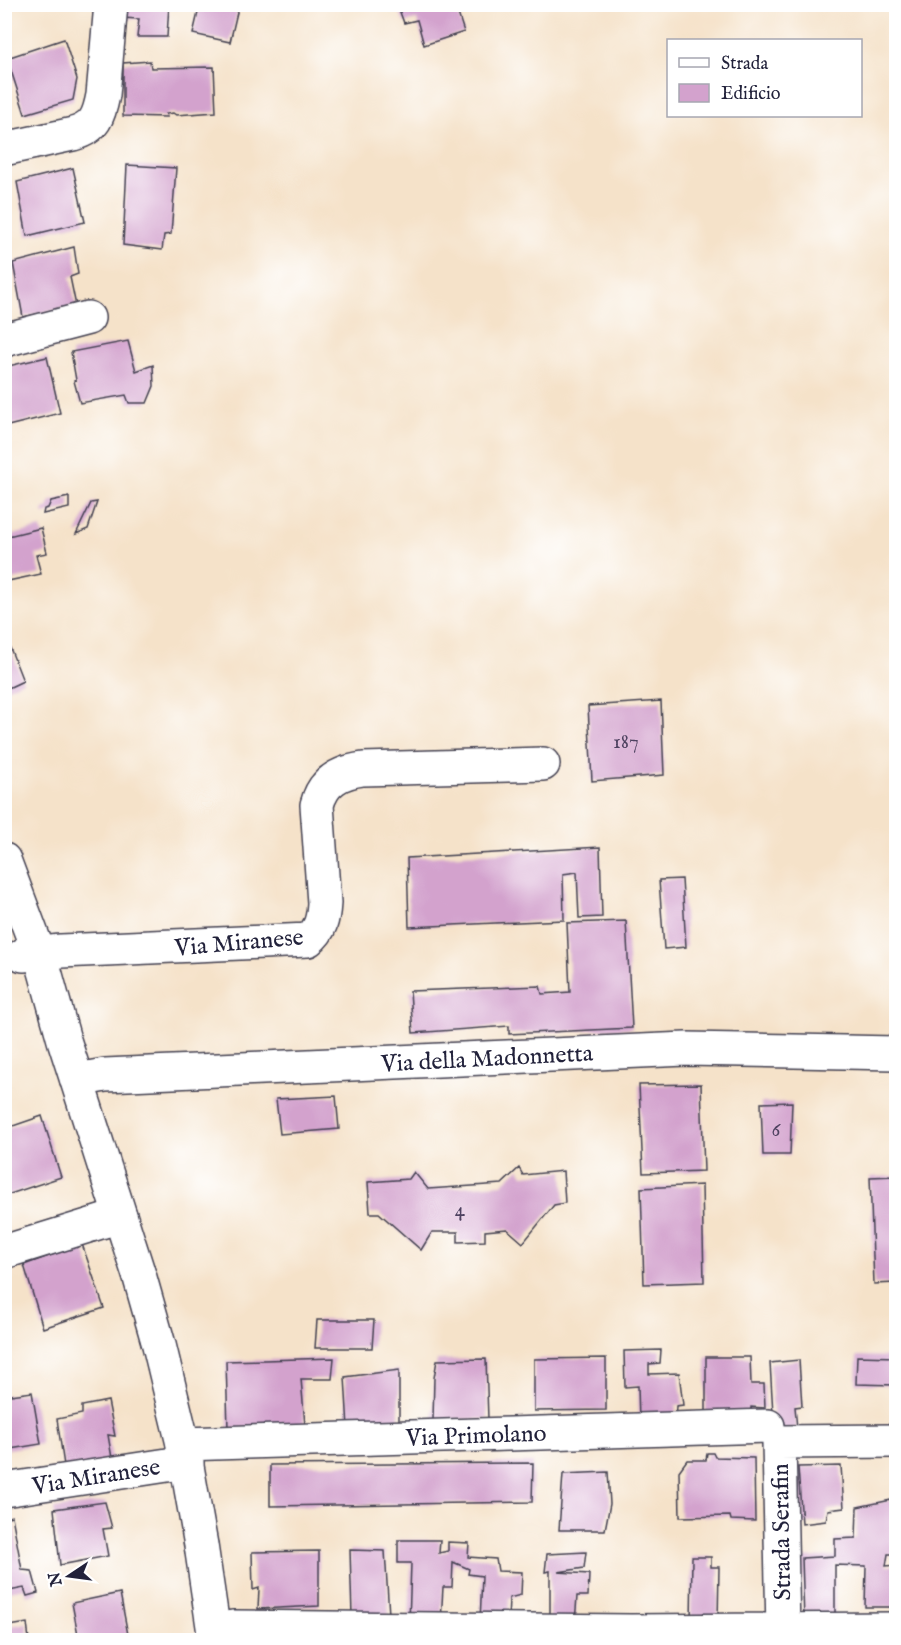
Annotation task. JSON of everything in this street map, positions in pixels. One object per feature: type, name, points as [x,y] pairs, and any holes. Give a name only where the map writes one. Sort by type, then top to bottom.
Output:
[{"type":"street","points":[[4,149],[84,131],[92,124],[101,107],[103,95],[111,4]]},
{"type":"street","points":[[4,340],[88,318]]},
{"type":"street","name":"Via Miranese","points":[[31,954],[308,940],[320,927],[323,917],[324,903],[316,805],[319,795],[331,780],[338,775],[363,769],[543,764]]},
{"type":"street","name":"Via Miranese","points":[[4,860],[31,954],[64,1040],[149,1307],[185,1453],[214,1635]]},
{"type":"street","name":"Via Miranese","points":[[4,903],[31,954]]},
{"type":"street","name":"Via della Madonnetta","points":[[77,1080],[105,1075],[686,1049],[897,1053]]},
{"type":"street","points":[[4,1252],[120,1216]]},
{"type":"street","name":"Via Primolano","points":[[185,1453],[768,1426]]},
{"type":"street","name":"Strada Serafin","points":[[783,1631],[779,1442],[897,1441]]},
{"type":"street","name":"Via Miranese","points":[[4,1490],[185,1453]]},
{"type":"street","name":"Strada Serafin","points":[[214,1635],[233,1627],[631,1631],[897,1629]]},
{"type":"building","points":[[122,4],[169,4],[167,37],[137,37],[139,19],[122,18]]},
{"type":"building","points":[[200,4],[239,4],[230,42],[193,34]]},
{"type":"building","points":[[397,4],[455,4],[464,32],[424,45],[417,20],[404,23]]},
{"type":"building","points":[[64,39],[77,79],[73,100],[25,114],[7,58]]},
{"type":"building","points":[[150,61],[151,68],[214,67],[216,112],[176,115],[173,113],[166,114],[167,117],[123,116],[123,63]]},
{"type":"building","points":[[127,165],[176,168],[171,234],[164,235],[162,250],[123,245]]},
{"type":"building","points":[[73,168],[85,222],[27,236],[17,182]]},
{"type":"building","points":[[74,247],[78,274],[70,277],[76,306],[23,317],[13,263]]},
{"type":"building","points":[[128,341],[136,371],[153,365],[154,386],[147,403],[129,403],[126,395],[80,403],[74,381],[76,380],[71,352]]},
{"type":"building","points":[[47,357],[60,413],[4,427],[4,367]]},
{"type":"building","points":[[69,497],[69,508],[43,514],[51,501]]},
{"type":"building","points":[[97,502],[88,529],[76,534],[91,503]]},
{"type":"building","points":[[41,528],[47,553],[36,555],[41,574],[8,581],[4,568],[4,537]]},
{"type":"building","points":[[4,635],[23,681],[4,690]]},
{"type":"building","points":[[661,701],[664,775],[592,781],[588,706]]},
{"type":"building","points":[[600,847],[602,917],[579,918],[577,872],[563,874],[564,920],[409,927],[407,858]]},
{"type":"building","points":[[682,879],[686,947],[664,949],[659,880]]},
{"type":"building","points":[[626,921],[632,1028],[509,1034],[509,1026],[413,1033],[410,991],[540,986],[542,994],[570,992],[567,923]]},
{"type":"building","points":[[701,1084],[704,1171],[643,1173],[639,1085]]},
{"type":"building","points":[[336,1096],[339,1129],[280,1134],[276,1099]]},
{"type":"building","points":[[792,1102],[790,1155],[763,1155],[761,1103]]},
{"type":"building","points":[[42,1116],[61,1177],[4,1196],[4,1129]]},
{"type":"building","points":[[519,1168],[523,1175],[563,1171],[565,1203],[554,1205],[523,1243],[507,1229],[485,1231],[485,1241],[458,1242],[458,1232],[432,1232],[421,1250],[379,1213],[370,1213],[368,1182],[409,1179],[414,1172],[428,1189],[502,1184]]},
{"type":"building","points":[[896,1176],[896,1283],[874,1284],[870,1177]]},
{"type":"building","points":[[702,1185],[704,1282],[644,1284],[641,1188]]},
{"type":"building","points":[[82,1244],[104,1308],[43,1328],[24,1265]]},
{"type":"building","points":[[317,1320],[374,1320],[372,1348],[315,1348]]},
{"type":"building","points":[[661,1350],[660,1363],[649,1364],[649,1374],[679,1373],[683,1405],[676,1406],[675,1421],[639,1421],[638,1386],[625,1387],[624,1351]]},
{"type":"building","points":[[857,1356],[896,1357],[896,1385],[856,1384]]},
{"type":"building","points":[[706,1357],[750,1357],[751,1384],[764,1384],[765,1408],[751,1407],[751,1417],[706,1417]]},
{"type":"building","points":[[334,1358],[332,1379],[301,1379],[305,1425],[228,1429],[226,1361]]},
{"type":"building","points":[[606,1358],[606,1410],[534,1411],[534,1359]]},
{"type":"building","points":[[486,1359],[488,1419],[433,1420],[437,1360]]},
{"type":"building","points":[[799,1360],[802,1406],[795,1407],[797,1428],[774,1430],[770,1363]]},
{"type":"building","points":[[399,1370],[399,1423],[348,1428],[345,1377]]},
{"type":"building","points":[[32,1392],[41,1444],[4,1450],[4,1396]]},
{"type":"building","points":[[108,1401],[115,1436],[108,1435],[113,1464],[65,1472],[57,1419],[82,1414],[82,1406]]},
{"type":"building","points":[[707,1453],[713,1453],[715,1457],[754,1458],[755,1521],[731,1520],[730,1516],[680,1517],[679,1471],[687,1460],[706,1460]]},
{"type":"building","points":[[533,1463],[532,1502],[270,1506],[270,1465]]},
{"type":"building","points":[[841,1466],[844,1508],[828,1510],[826,1521],[802,1524],[798,1467]]},
{"type":"building","points":[[608,1472],[610,1504],[605,1530],[559,1530],[563,1474]]},
{"type":"building","points":[[896,1499],[895,1554],[888,1554],[886,1566],[896,1565],[896,1607],[865,1607],[866,1566],[835,1565],[835,1621],[804,1620],[802,1558],[835,1556],[835,1539],[856,1538],[857,1507]]},
{"type":"building","points":[[105,1502],[112,1528],[103,1529],[108,1556],[60,1565],[54,1509]]},
{"type":"building","points":[[12,1516],[22,1570],[32,1571],[38,1593],[27,1596],[24,1588],[4,1592],[4,1518]]},
{"type":"building","points":[[398,1540],[440,1540],[439,1553],[448,1551],[448,1542],[469,1543],[468,1557],[496,1559],[498,1571],[522,1572],[521,1595],[509,1598],[508,1623],[480,1622],[482,1576],[468,1574],[469,1569],[453,1562],[452,1587],[443,1587],[441,1622],[409,1623],[411,1563],[398,1563]]},
{"type":"building","points":[[350,1550],[385,1551],[389,1615],[352,1616]]},
{"type":"building","points":[[319,1551],[319,1606],[258,1609],[259,1588],[253,1590],[252,1552]]},
{"type":"building","points":[[586,1552],[584,1568],[558,1572],[589,1574],[588,1596],[577,1596],[575,1623],[550,1624],[550,1571],[545,1572],[547,1554]]},
{"type":"building","points":[[692,1557],[711,1557],[711,1567],[719,1567],[718,1623],[691,1623]]},
{"type":"building","points":[[120,1593],[129,1640],[79,1640],[72,1603]]},
{"type":"building","points":[[27,1623],[29,1640],[4,1640],[4,1627]]}]
